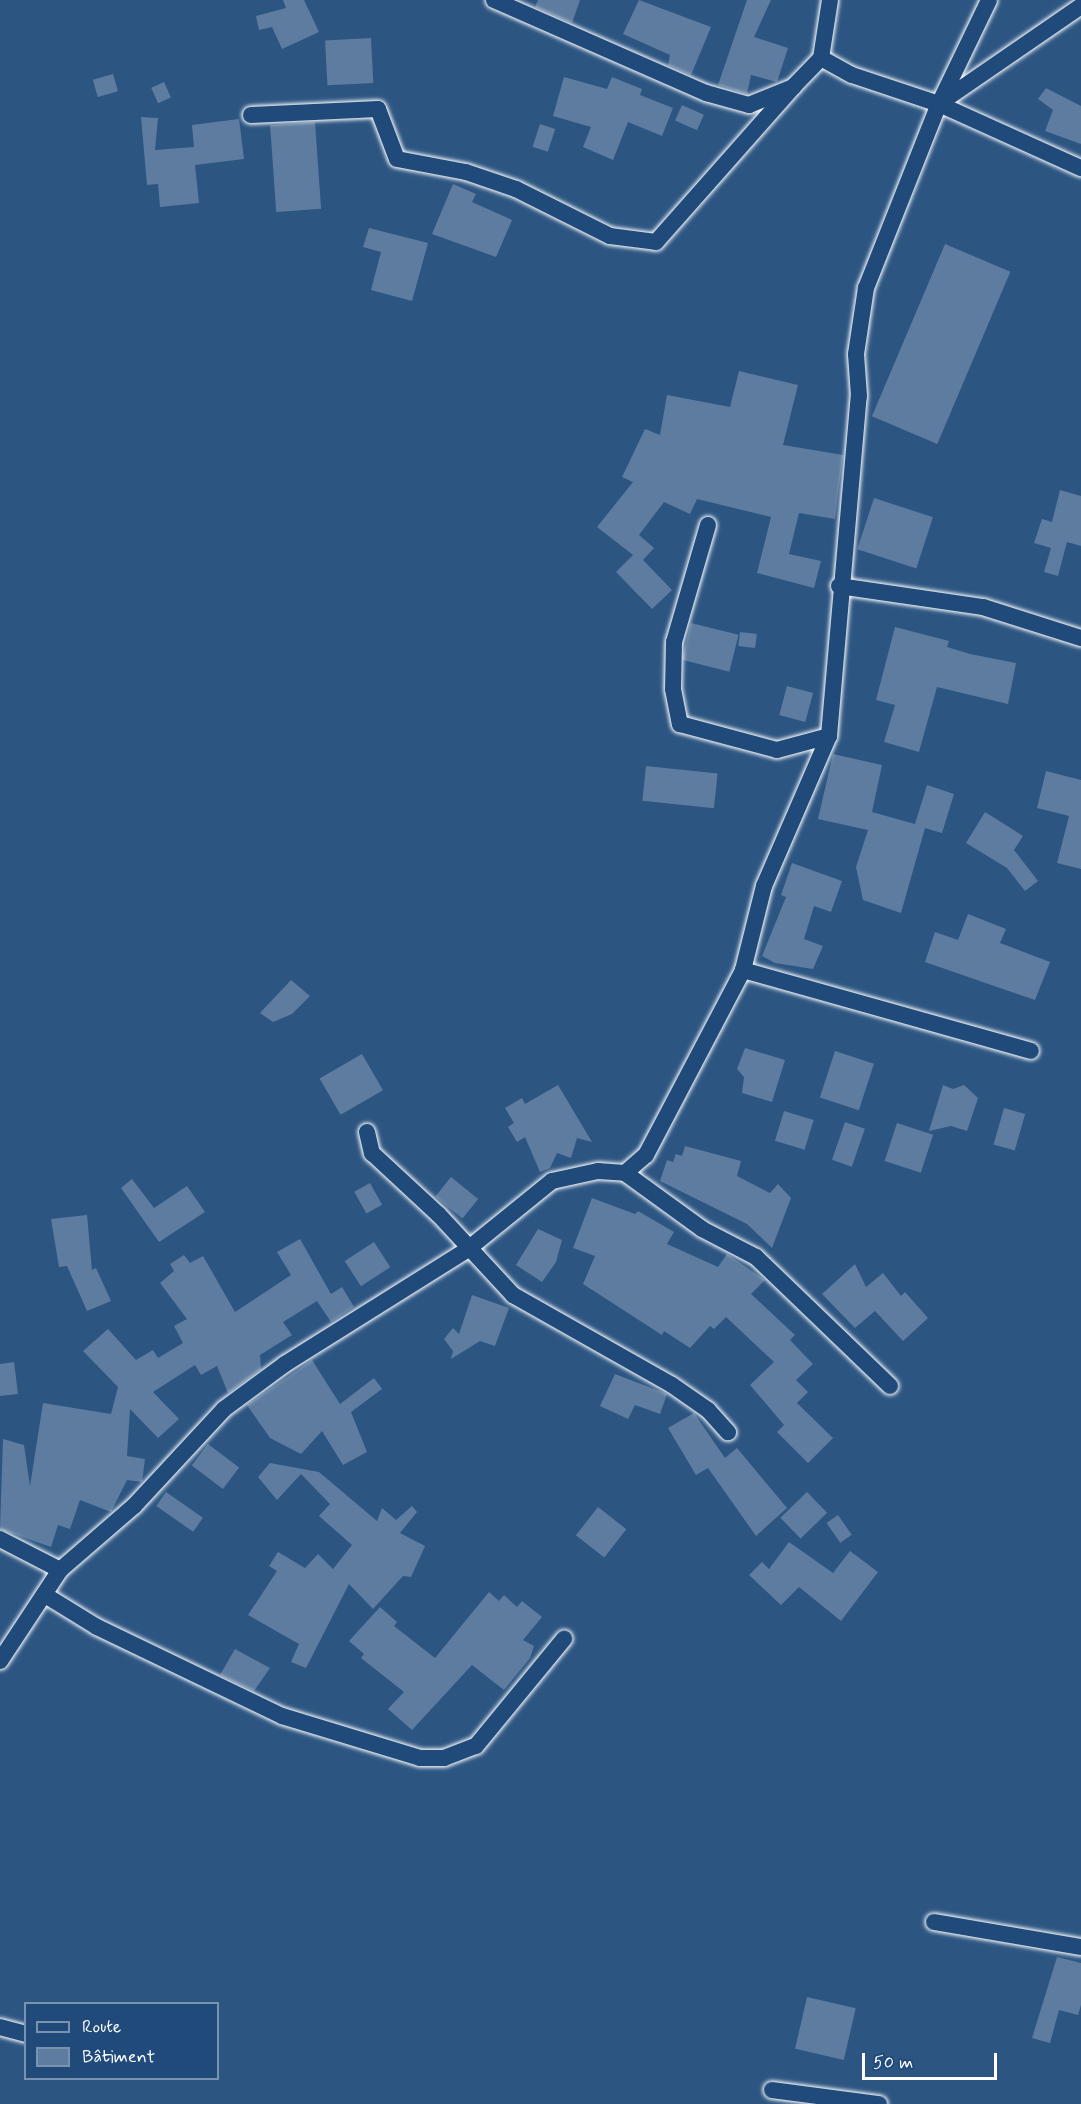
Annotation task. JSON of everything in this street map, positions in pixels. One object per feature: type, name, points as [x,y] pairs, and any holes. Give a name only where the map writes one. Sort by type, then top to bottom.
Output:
[{"type":"street","points":[[494,0],[706,93],[749,105],[793,87]]},
{"type":"street","points":[[251,115],[378,109],[397,159],[466,172],[516,189],[610,236],[656,242],[821,58],[830,0]]},
{"type":"street","points":[[625,1173],[646,1155],[743,970],[764,886],[829,736],[839,586],[859,396],[856,354],[866,288],[939,104],[989,0]]},
{"type":"street","points":[[939,104],[1081,6]]},
{"type":"street","points":[[821,58],[852,75],[939,104],[1081,168]]},
{"type":"street","points":[[708,525],[674,642],[673,689],[680,724],[777,750],[829,736]]},
{"type":"street","points":[[839,586],[983,607],[1081,638]]},
{"type":"street","points":[[743,970],[1030,1051]]},
{"type":"street","points":[[367,1132],[372,1153],[439,1215],[513,1295],[672,1385],[708,1410],[728,1432]]},
{"type":"street","points":[[0,1661],[60,1570],[134,1506],[224,1409],[285,1364],[468,1249],[552,1181],[598,1171],[625,1173],[702,1230],[756,1257],[890,1386]]},
{"type":"street","points":[[0,1539],[60,1570]]},
{"type":"street","points":[[45,1595],[97,1627],[282,1716],[420,1758],[444,1758],[476,1746],[564,1639]]},
{"type":"street","points":[[934,1922],[1081,1947]]},
{"type":"street","points":[[0,2027],[24,2033]]},
{"type":"street","points":[[772,2090],[879,2104]]},
{"type":"building","points":[[283,0],[304,0],[319,32],[282,49],[272,27],[259,30],[256,16],[286,8]]},
{"type":"building","points":[[538,0],[580,0],[572,23],[535,7]]},
{"type":"building","points":[[639,0],[711,27],[691,75],[668,65],[670,55],[623,34]]},
{"type":"building","points":[[747,0],[771,0],[754,37],[788,48],[777,82],[751,75],[747,94],[718,85]]},
{"type":"building","points":[[371,38],[373,83],[327,85],[325,40]]},
{"type":"building","points":[[113,74],[118,91],[98,97],[93,80]]},
{"type":"building","points":[[564,77],[607,89],[612,77],[642,89],[640,95],[673,108],[662,136],[628,122],[613,160],[583,147],[591,127],[553,116]]},
{"type":"building","points":[[164,82],[171,98],[158,103],[151,88]]},
{"type":"building","points":[[1046,88],[1081,106],[1081,144],[1045,131],[1053,110],[1038,99]]},
{"type":"building","points":[[682,105],[704,115],[697,130],[675,121]]},
{"type":"building","points":[[141,117],[158,118],[155,150],[194,147],[192,125],[239,119],[244,159],[195,165],[199,203],[160,207],[158,184],[147,185]]},
{"type":"building","points":[[315,122],[321,209],[276,212],[270,125]]},
{"type":"building","points":[[540,124],[555,129],[548,152],[533,147]]},
{"type":"building","points":[[453,184],[476,194],[472,202],[512,220],[496,257],[432,234]]},
{"type":"building","points":[[369,228],[428,243],[412,301],[371,290],[381,252],[363,247]]},
{"type":"building","points":[[945,244],[1010,272],[937,444],[872,416]]},
{"type":"building","points":[[739,371],[798,385],[783,445],[843,455],[835,519],[799,513],[789,554],[821,561],[814,588],[757,573],[771,517],[697,499],[690,514],[664,502],[639,535],[654,548],[643,560],[672,590],[652,609],[616,572],[633,555],[597,527],[633,482],[622,477],[645,429],[660,435],[667,395],[730,407]]},
{"type":"building","points":[[1060,490],[1081,496],[1081,546],[1067,542],[1058,576],[1044,572],[1051,548],[1034,543],[1042,519],[1052,522]]},
{"type":"building","points":[[874,498],[933,517],[916,569],[857,549]]},
{"type":"building","points":[[691,623],[739,635],[729,672],[682,660]]},
{"type":"building","points":[[895,627],[949,641],[947,647],[970,654],[1016,663],[1008,704],[937,687],[919,752],[884,742],[895,705],[876,700]]},
{"type":"building","points":[[740,632],[757,634],[755,648],[738,646]]},
{"type":"building","points":[[787,686],[813,693],[805,722],[779,715]]},
{"type":"building","points":[[833,754],[882,765],[872,812],[922,826],[915,824],[927,785],[954,794],[942,833],[925,828],[901,913],[863,900],[856,867],[868,830],[818,819]]},
{"type":"building","points":[[646,766],[718,774],[714,808],[642,801]]},
{"type":"building","points":[[1046,771],[1081,780],[1081,869],[1057,863],[1069,816],[1037,808]]},
{"type":"building","points":[[985,812],[1023,836],[1014,850],[1038,881],[1025,891],[1007,868],[966,843]]},
{"type":"building","points":[[792,863],[842,881],[831,912],[814,906],[804,939],[823,946],[813,969],[775,963],[762,956],[786,897],[781,895]]},
{"type":"building","points":[[968,914],[1006,929],[1000,943],[1050,962],[1035,1000],[925,962],[935,932],[958,940]]},
{"type":"building","points":[[291,980],[310,996],[292,1014],[273,1022],[260,1013]]},
{"type":"building","points":[[745,1048],[785,1060],[772,1102],[742,1093],[744,1077],[737,1069]]},
{"type":"building","points":[[835,1051],[874,1064],[859,1110],[820,1098]]},
{"type":"building","points":[[362,1054],[383,1090],[341,1115],[320,1078]]},
{"type":"building","points":[[558,1085],[592,1142],[577,1138],[571,1158],[557,1153],[550,1168],[540,1172],[525,1137],[517,1142],[508,1127],[514,1123],[505,1108],[522,1098],[525,1104]]},
{"type":"building","points":[[943,1085],[953,1089],[964,1085],[978,1098],[967,1131],[951,1126],[929,1131]]},
{"type":"building","points":[[1004,1108],[1025,1114],[1015,1151],[994,1145]]},
{"type":"building","points":[[784,1111],[814,1120],[805,1150],[775,1141]]},
{"type":"building","points":[[845,1122],[865,1129],[852,1167],[832,1160]]},
{"type":"building","points":[[897,1123],[933,1135],[921,1173],[885,1161]]},
{"type":"building","points":[[685,1146],[741,1161],[737,1176],[770,1193],[778,1184],[791,1198],[772,1248],[747,1224],[660,1181],[667,1160],[673,1162],[676,1154],[682,1156]]},
{"type":"building","points":[[451,1177],[478,1199],[462,1218],[435,1196]]},
{"type":"building","points":[[132,1179],[154,1208],[187,1186],[205,1212],[159,1242],[121,1188]]},
{"type":"building","points":[[370,1183],[382,1205],[366,1214],[354,1192]]},
{"type":"building","points":[[592,1198],[635,1214],[638,1211],[674,1232],[667,1244],[718,1267],[727,1254],[765,1280],[751,1294],[795,1335],[790,1340],[813,1364],[796,1380],[808,1392],[797,1403],[833,1438],[808,1463],[777,1432],[784,1425],[750,1385],[774,1362],[726,1317],[714,1329],[710,1326],[690,1348],[664,1331],[662,1335],[583,1284],[595,1256],[573,1248]]},
{"type":"building","points":[[87,1215],[92,1270],[96,1268],[111,1301],[87,1311],[67,1266],[59,1267],[51,1219]]},
{"type":"building","points":[[538,1229],[562,1240],[556,1262],[542,1282],[516,1265]]},
{"type":"building","points":[[300,1239],[331,1294],[342,1287],[354,1307],[331,1322],[317,1301],[283,1322],[292,1335],[260,1355],[261,1369],[228,1393],[217,1366],[201,1375],[195,1365],[153,1392],[179,1419],[158,1438],[130,1409],[127,1456],[145,1459],[142,1482],[127,1480],[111,1512],[80,1500],[70,1529],[58,1525],[51,1547],[0,1529],[3,1439],[24,1445],[30,1486],[43,1403],[111,1414],[118,1387],[83,1351],[108,1329],[136,1360],[153,1350],[158,1358],[183,1343],[174,1326],[187,1319],[160,1283],[174,1271],[170,1264],[184,1255],[190,1263],[203,1256],[235,1312],[291,1275],[277,1252]]},
{"type":"building","points":[[374,1242],[390,1267],[361,1286],[345,1261]]},
{"type":"building","points":[[855,1264],[866,1287],[883,1273],[901,1296],[905,1292],[928,1318],[903,1341],[875,1311],[855,1328],[822,1294]]},
{"type":"building","points":[[472,1295],[509,1308],[495,1346],[480,1341],[451,1359],[453,1351],[444,1339],[453,1328],[459,1334]]},
{"type":"building","points":[[312,1360],[340,1404],[374,1378],[382,1389],[351,1412],[367,1452],[343,1465],[322,1431],[301,1454],[270,1438],[247,1405]]},
{"type":"building","points":[[14,1362],[18,1394],[0,1396],[0,1364]]},
{"type":"building","points":[[615,1374],[667,1394],[660,1414],[635,1405],[628,1419],[600,1406]]},
{"type":"building","points":[[694,1413],[725,1458],[737,1448],[787,1508],[756,1536],[708,1468],[696,1475],[668,1428]]},
{"type":"building","points":[[208,1444],[239,1467],[223,1489],[192,1466]]},
{"type":"building","points":[[270,1463],[319,1472],[377,1521],[382,1508],[396,1520],[412,1506],[417,1512],[400,1533],[425,1546],[411,1577],[403,1576],[373,1609],[349,1584],[306,1668],[291,1662],[299,1644],[248,1615],[277,1571],[269,1566],[278,1552],[305,1568],[318,1554],[333,1569],[352,1545],[319,1516],[330,1504],[301,1474],[277,1500],[258,1477]]},
{"type":"building","points":[[166,1492],[203,1518],[193,1532],[156,1506]]},
{"type":"building","points":[[807,1492],[827,1513],[801,1539],[780,1518]]},
{"type":"building","points":[[598,1507],[626,1529],[604,1558],[576,1535]]},
{"type":"building","points":[[838,1515],[852,1535],[840,1543],[827,1523]]},
{"type":"building","points":[[789,1542],[833,1573],[850,1551],[878,1572],[841,1621],[799,1587],[781,1605],[749,1575],[762,1562],[769,1569]]},
{"type":"building","points":[[489,1592],[499,1601],[504,1595],[517,1607],[522,1601],[542,1617],[523,1640],[534,1646],[530,1658],[504,1690],[472,1665],[412,1730],[388,1709],[404,1692],[361,1658],[364,1654],[349,1641],[380,1607],[397,1622],[394,1626],[435,1658]]},
{"type":"building","points":[[235,1649],[270,1668],[254,1691],[220,1675]]},
{"type":"building","points":[[1057,1957],[1081,1963],[1081,2005],[1078,2015],[1059,2010],[1050,2043],[1032,2038]]},
{"type":"building","points":[[807,1997],[856,2008],[844,2060],[795,2049]]}]
